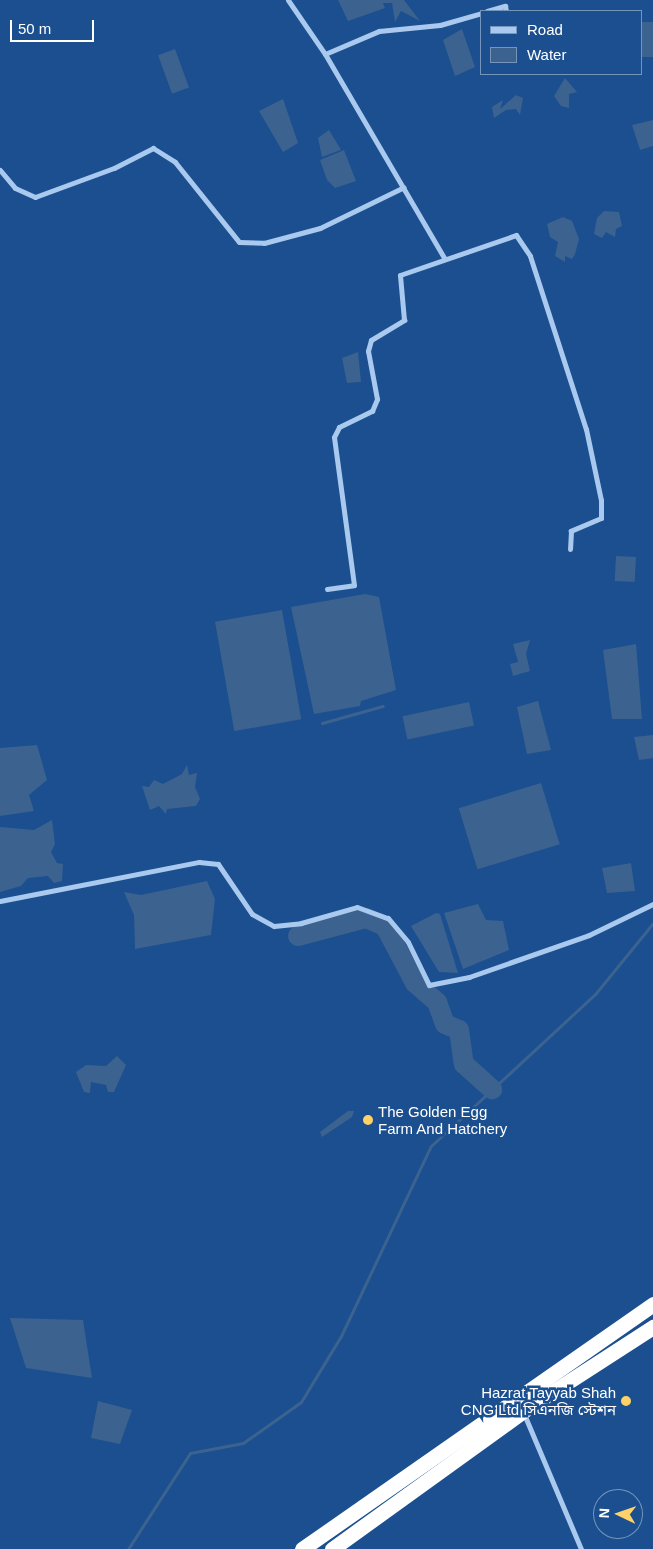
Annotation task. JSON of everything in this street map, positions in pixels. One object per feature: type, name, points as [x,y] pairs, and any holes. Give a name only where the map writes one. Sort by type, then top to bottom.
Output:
[{"type":"highway","points":[[302,1549],[653,1304]]},
{"type":"highway","points":[[332,1549],[523,1411],[653,1327]]},
{"type":"street","points":[[288,0],[325,54],[444,258]]},
{"type":"street","points":[[491,10],[505,6],[506,10]]},
{"type":"street","points":[[325,54],[379,31],[440,25],[480,14]]},
{"type":"street","points":[[0,170],[15,188],[35,197],[114,168],[152,148],[175,162],[239,242],[264,243],[320,228],[404,188]]},
{"type":"street","points":[[327,589],[354,585],[334,437],[339,427],[372,411],[377,399],[368,351],[370,340],[404,320],[400,275],[444,258],[516,235],[530,256],[586,428],[601,500],[601,518],[571,531],[570,549]]},
{"type":"street","points":[[0,901],[199,862],[218,864],[252,914],[274,926],[301,923],[357,907],[388,918],[408,942],[429,985],[470,978],[589,935],[653,904]]},
{"type":"street","points":[[523,1411],[581,1549]]},
{"type":"water","points":[[338,0],[404,0],[420,21],[401,11],[395,22],[392,3],[383,3],[385,8],[348,21]]},
{"type":"water","points":[[643,22],[653,22],[653,57],[643,57]]},
{"type":"water","points":[[462,29],[475,67],[455,76],[443,40]]},
{"type":"water","points":[[175,49],[189,88],[172,94],[158,55]]},
{"type":"water","points":[[565,78],[577,92],[569,94],[569,108],[561,106],[554,96]]},
{"type":"water","points":[[516,95],[523,98],[520,115],[516,109],[506,110],[494,118],[492,107],[503,100],[500,109]]},
{"type":"water","points":[[283,99],[298,143],[283,152],[259,111]]},
{"type":"water","points":[[653,120],[653,146],[640,150],[632,125]]},
{"type":"water","points":[[329,130],[341,150],[322,157],[318,138]]},
{"type":"water","points":[[344,150],[356,181],[335,188],[327,180],[320,160]]},
{"type":"water","points":[[604,211],[619,212],[622,226],[616,229],[615,237],[606,232],[602,238],[594,234],[597,218]]},
{"type":"water","points":[[563,217],[572,221],[579,239],[572,259],[565,256],[565,262],[555,256],[558,242],[550,237],[547,224]]},
{"type":"water","points":[[358,352],[361,382],[347,383],[342,358]]},
{"type":"water","points":[[616,556],[636,557],[635,582],[615,581]]},
{"type":"water","points":[[365,594],[379,597],[396,690],[361,701],[360,706],[314,714],[291,607]]},
{"type":"water","points":[[282,610],[301,719],[234,731],[215,622]]},
{"type":"water","points":[[530,640],[526,654],[530,671],[513,676],[510,664],[518,662],[513,644]]},
{"type":"water","points":[[636,644],[642,719],[612,719],[603,650]]},
{"type":"water","points":[[538,701],[551,750],[527,754],[517,707]]},
{"type":"water","points":[[469,702],[474,725],[407,740],[402,716]]},
{"type":"water","points":[[653,735],[653,758],[639,760],[634,737]]},
{"type":"water","points":[[37,745],[47,780],[29,795],[34,811],[0,816],[0,748]]},
{"type":"water","points":[[187,765],[189,775],[197,773],[195,787],[200,799],[196,806],[167,809],[166,814],[159,806],[150,810],[142,786],[149,787],[154,780],[163,784],[182,774]]},
{"type":"water","points":[[541,783],[560,844],[477,869],[459,808]]},
{"type":"water","points":[[52,820],[55,844],[51,852],[57,863],[63,864],[62,881],[54,883],[48,876],[28,878],[21,886],[0,892],[0,827],[34,830]]},
{"type":"water","points":[[631,863],[635,891],[607,893],[602,868]]},
{"type":"water","points":[[207,881],[215,899],[211,935],[135,949],[134,915],[124,892],[141,895]]},
{"type":"water","points":[[478,904],[486,920],[503,921],[509,950],[463,969],[444,913]]},
{"type":"water","points":[[436,913],[440,914],[458,973],[439,972],[411,926]]},
{"type":"water","points":[[117,1056],[126,1065],[114,1092],[108,1092],[106,1085],[91,1082],[90,1093],[84,1092],[76,1072],[86,1065],[106,1066]]},
{"type":"water","points":[[348,1111],[354,1111],[352,1117],[322,1137],[320,1132]]},
{"type":"water","points":[[10,1318],[83,1320],[92,1378],[26,1368]]},
{"type":"water","points":[[98,1401],[132,1410],[120,1444],[91,1438]]},
{"type":"waterway","points":[[322,723],[383,706]]},
{"type":"waterway","points":[[298,936],[366,918],[385,926],[415,983],[437,1002],[445,1024],[459,1030],[464,1064],[492,1089]]},
{"type":"waterway","points":[[128,1549],[190,1453],[243,1443],[301,1402],[341,1336],[431,1146],[596,993],[653,923]]},
{"type":"place","name":"The Golden Egg Farm And Hatchery","points":[[368,1120]]},
{"type":"place","name":"Hazrat Tayyab Shah CNG Ltd সিএনজি স্টেশন","points":[[626,1401]]}]
